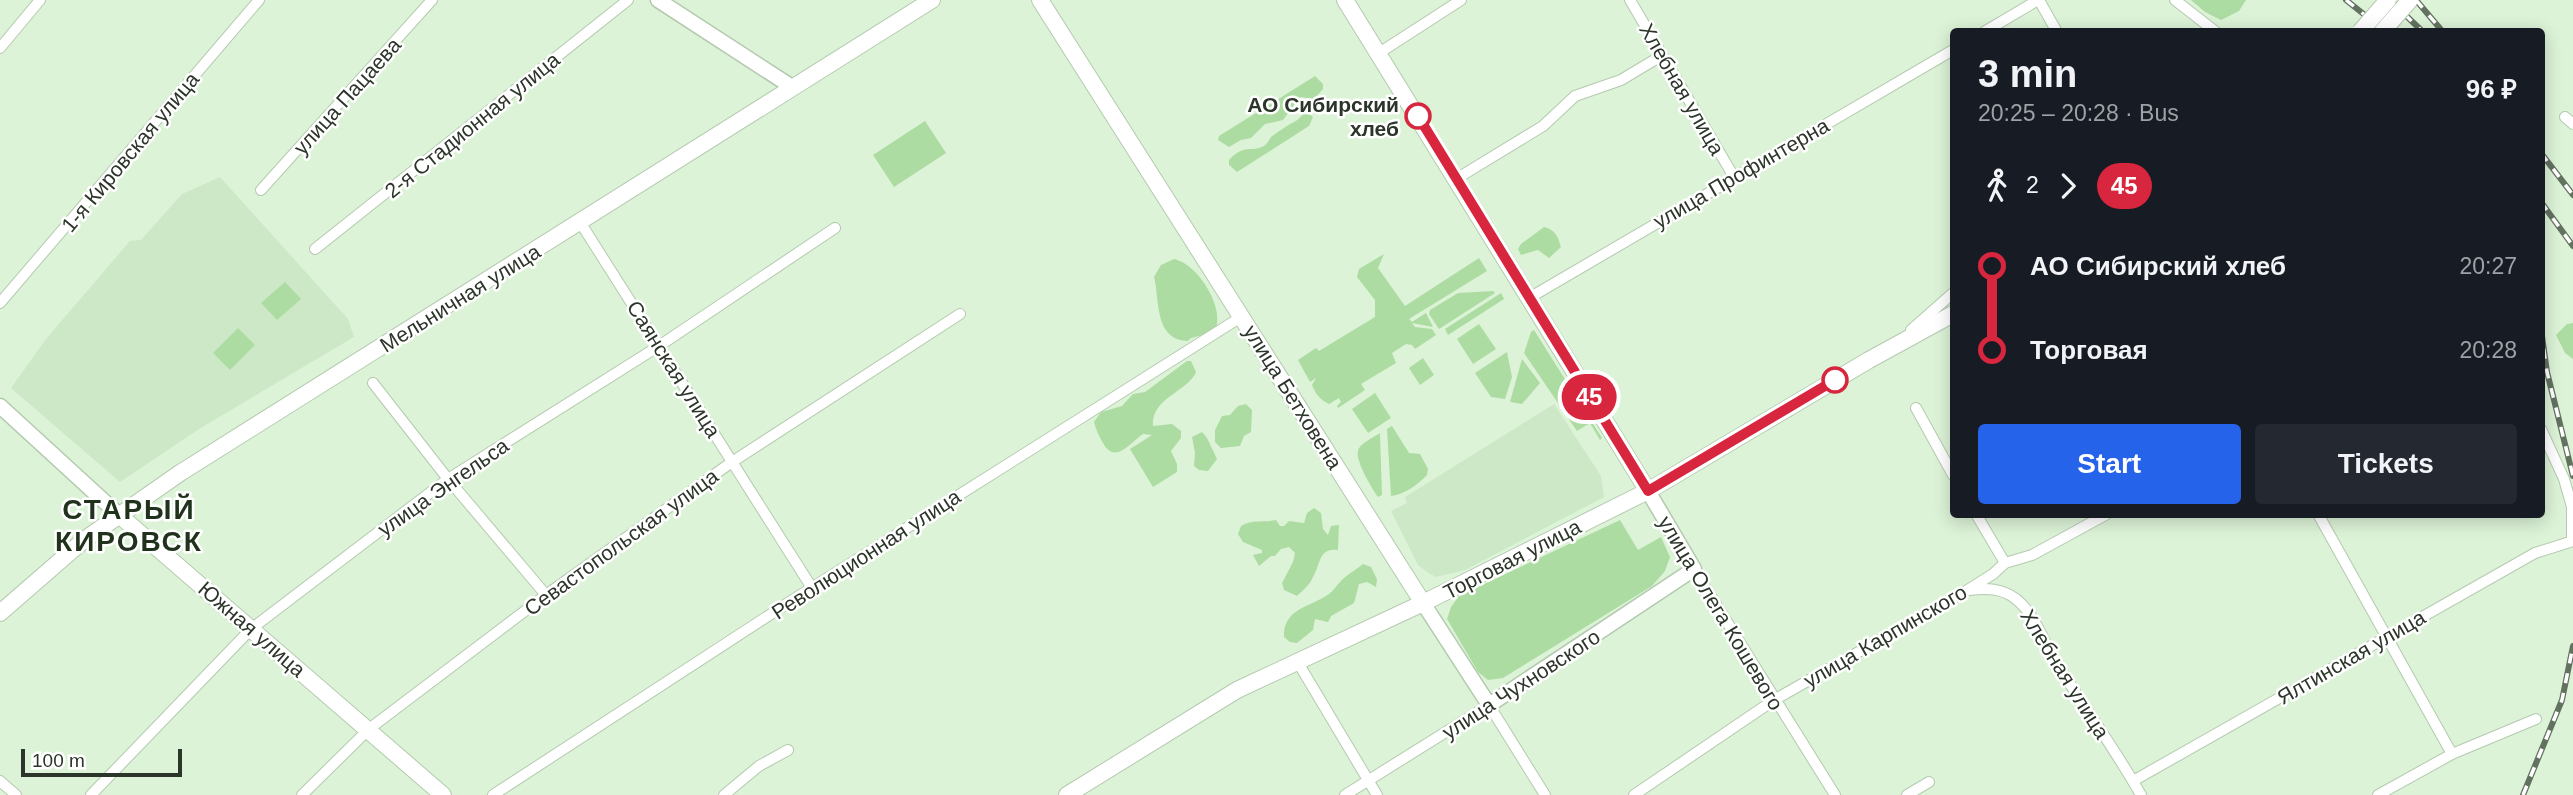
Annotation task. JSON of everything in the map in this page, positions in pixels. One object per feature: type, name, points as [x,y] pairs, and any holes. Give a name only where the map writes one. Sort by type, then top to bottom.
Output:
[{"type":"main road","name":"улица Бетховена","points":[[1040,0],[1423,603]]},
{"type":"main road","name":"улица Олега Кошевого","points":[[1345,0],[1648,491]]},
{"type":"main road","points":[[2364,28],[2388,0]]},
{"type":"main road","points":[[2386,28],[2410,0]]},
{"type":"main road","name":"Мельничная улица","points":[[0,613],[84,540],[191,465],[929,1]]},
{"type":"main road","name":"Торговая улица","points":[[1067,795],[1237,690],[1423,603],[1648,491],[1950,316]]},
{"type":"main road","name":"Южная улица","points":[[119,515],[443,795]]},
{"type":"street","points":[[0,48],[40,0]]},
{"type":"street","name":"1-я Кировская улица","points":[[0,303],[259,0]]},
{"type":"street","name":"улица Пацаева","points":[[261,190],[432,0]]},
{"type":"street","name":"2-я Стадионная улица","points":[[316,249],[628,0]]},
{"type":"street","points":[[658,0],[792,88]]},
{"type":"street","points":[[1378,53],[1461,0]]},
{"type":"street","name":"Хлебная улица","points":[[1630,0],[1734,177]]},
{"type":"street","points":[[1991,28],[2039,0],[2055,28]]},
{"type":"street","points":[[2175,0],[2211,28]]},
{"type":"street","name":"улица Профинтерна","points":[[1529,298],[1950,52]]},
{"type":"street","points":[[1457,179],[1543,126],[1575,96],[1621,80],[1661,56]]},
{"type":"street","name":"Саянская улица","points":[[580,222],[812,588]]},
{"type":"street","name":"улица Энгельса","points":[[91,795],[251,629],[448,479],[659,346],[835,228]]},
{"type":"street","points":[[1880,354],[1923,321],[1950,296]]},
{"type":"street","name":"Севастопольская улица","points":[[302,795],[369,729],[545,596],[732,462],[960,314]]},
{"type":"street","name":"Революционная улица","points":[[493,795],[812,588],[1241,317]]},
{"type":"street","points":[[1925,329],[1950,325]]},
{"type":"street","points":[[373,383],[545,596]]},
{"type":"street","name":"Южная улица","points":[[0,406],[119,515]]},
{"type":"street","points":[[1916,408],[1950,470]]},
{"type":"street","points":[[2545,438],[2564,479],[2572,507],[2573,541]]},
{"type":"street","name":"улица Олега Кошевого","points":[[1648,491],[1774,700],[1835,795]]},
{"type":"street","points":[[1978,518],[2005,563]]},
{"type":"street","name":"улица Карпинского","points":[[1634,795],[1774,700],[1966,591],[2005,563],[2032,555],[2100,518]]},
{"type":"street","points":[[2320,518],[2452,754]]},
{"type":"street","name":"Ялтинская улица","points":[[2133,781],[2535,553],[2573,541]]},
{"type":"street","name":"улица Чухновского","points":[[1345,795],[1489,705],[1694,569]]},
{"type":"street","name":"Хлебная улица","points":[[1966,591],[1999,589],[2024,606],[2141,795]]},
{"type":"street","name":"улица Бетховена","points":[[1423,603],[1545,795]]},
{"type":"street","points":[[1297,661],[1377,795]]},
{"type":"street","points":[[2378,795],[2452,754],[2536,719]]},
{"type":"street","points":[[724,795],[759,766],[788,750]]},
{"type":"street","points":[[0,781],[16,795]]},
{"type":"street","points":[[1907,795],[1930,782]]},
{"type":"shaded area","points":[[220,177],[348,319],[354,337],[199,429],[120,482],[11,388],[46,339],[130,241],[141,240],[182,194]]},
{"type":"shaded area","points":[[1554,404],[1601,476],[1604,497],[1465,570],[1436,577],[1418,565],[1391,511],[1407,503],[1405,497]]},
{"type":"green space","points":[[2191,0],[2246,0],[2239,11],[2221,20],[2205,12]]},
{"type":"green space","points":[[1315,76],[1323,84],[1323,89],[1314,99],[1300,97],[1283,120],[1265,124],[1251,138],[1229,147],[1218,140],[1219,136]]},
{"type":"green space","points":[[1306,112],[1313,117],[1309,126],[1237,172],[1229,165],[1229,160],[1235,155],[1243,150],[1264,146],[1271,137]]},
{"type":"green space","points":[[925,121],[946,153],[894,187],[873,155]]},
{"type":"green space","points":[[1544,227],[1556,234],[1561,247],[1549,258],[1538,250],[1521,255],[1518,249],[1521,244]]},
{"type":"green space","points":[[1384,254],[1378,268],[1405,306],[1479,258],[1487,271],[1409,319],[1412,322],[1426,313],[1433,327],[1412,323],[1415,327],[1432,329],[1436,335],[1415,349],[1406,344],[1392,353],[1396,363],[1361,384],[1365,390],[1338,408],[1341,402],[1339,398],[1329,404],[1318,396],[1312,385],[1316,378],[1310,382],[1298,360],[1316,348],[1319,351],[1375,317],[1375,300],[1357,277],[1359,269]]},
{"type":"green space","points":[[1174,259],[1192,269],[1208,288],[1217,311],[1215,332],[1188,341],[1169,334],[1164,326],[1160,317],[1154,277],[1161,265]]},
{"type":"green space","points":[[285,282],[301,299],[277,320],[261,303]]},
{"type":"green space","points":[[1458,293],[1495,293],[1439,329],[1429,314],[1430,310]]},
{"type":"green space","points":[[1501,293],[1504,299],[1448,335],[1445,329]]},
{"type":"green space","points":[[2573,323],[2573,359],[2565,353],[2556,335],[2567,324]]},
{"type":"green space","points":[[1479,324],[1496,349],[1473,364],[1457,339]]},
{"type":"green space","points":[[238,328],[255,345],[230,370],[213,353]]},
{"type":"green space","points":[[1534,330],[1602,438],[1600,440],[1590,423],[1577,431],[1524,353]]},
{"type":"green space","points":[[1507,352],[1512,377],[1505,399],[1491,397],[1475,373]]},
{"type":"green space","points":[[1423,358],[1434,375],[1420,385],[1409,368]]},
{"type":"green space","points":[[1522,359],[1540,383],[1522,404],[1510,402]]},
{"type":"green space","points":[[1187,361],[1191,361],[1196,372],[1186,385],[1158,408],[1153,426],[1172,424],[1181,431],[1181,438],[1171,451],[1177,464],[1177,472],[1153,487],[1130,449],[1152,435],[1143,434],[1123,450],[1112,452],[1103,443],[1094,422],[1101,412],[1122,406],[1133,394],[1145,392]]},
{"type":"green space","points":[[1375,393],[1391,418],[1368,433],[1352,409]]},
{"type":"green space","points":[[1246,404],[1252,410],[1251,432],[1244,436],[1240,446],[1221,448],[1215,442],[1215,430],[1222,416],[1230,415],[1238,406]]},
{"type":"green space","points":[[1392,426],[1409,453],[1420,454],[1428,469],[1427,475],[1415,486],[1391,496],[1387,429]]},
{"type":"green space","points":[[1202,432],[1217,459],[1208,471],[1194,466],[1192,437]]},
{"type":"green space","points":[[1380,433],[1382,495],[1378,497],[1359,461],[1358,451]]},
{"type":"green space","points":[[1314,508],[1321,513],[1323,529],[1328,535],[1331,526],[1339,525],[1338,550],[1327,551],[1321,557],[1310,582],[1297,596],[1284,590],[1282,583],[1295,553],[1289,547],[1281,549],[1259,566],[1253,555],[1262,553],[1262,550],[1243,542],[1238,534],[1241,526],[1253,522],[1276,520],[1280,526],[1289,521],[1304,523],[1307,513]]},
{"type":"green space","points":[[1620,520],[1638,550],[1661,537],[1670,557],[1665,571],[1652,586],[1503,678],[1488,680],[1478,672],[1447,619],[1459,596]]},
{"type":"green space","points":[[1363,564],[1371,567],[1377,579],[1376,587],[1367,582],[1359,584],[1354,603],[1331,616],[1328,622],[1315,619],[1313,630],[1297,643],[1284,637],[1285,627],[1293,614],[1329,594]]},
{"type":"railway","points":[[2346,0],[2381,28]]},
{"type":"railway","points":[[2390,0],[2419,28]]},
{"type":"railway","points":[[2416,0],[2440,28]]},
{"type":"railway","points":[[2545,158],[2573,195]]},
{"type":"railway","points":[[2545,208],[2573,246]]},
{"type":"railway","points":[[2545,358],[2573,476]]},
{"type":"railway","points":[[2523,795],[2562,700],[2573,646]]},
{"type":"bus line","name":"45","points":[[1418,116],[1648,491],[1835,380]]},
{"type":"place","name":"АО Сибирский хлеб","points":[[1418,116]]},
{"type":"district","name":"СТАРЫЙ КИРОВСК","points":[[129,525]]}]
